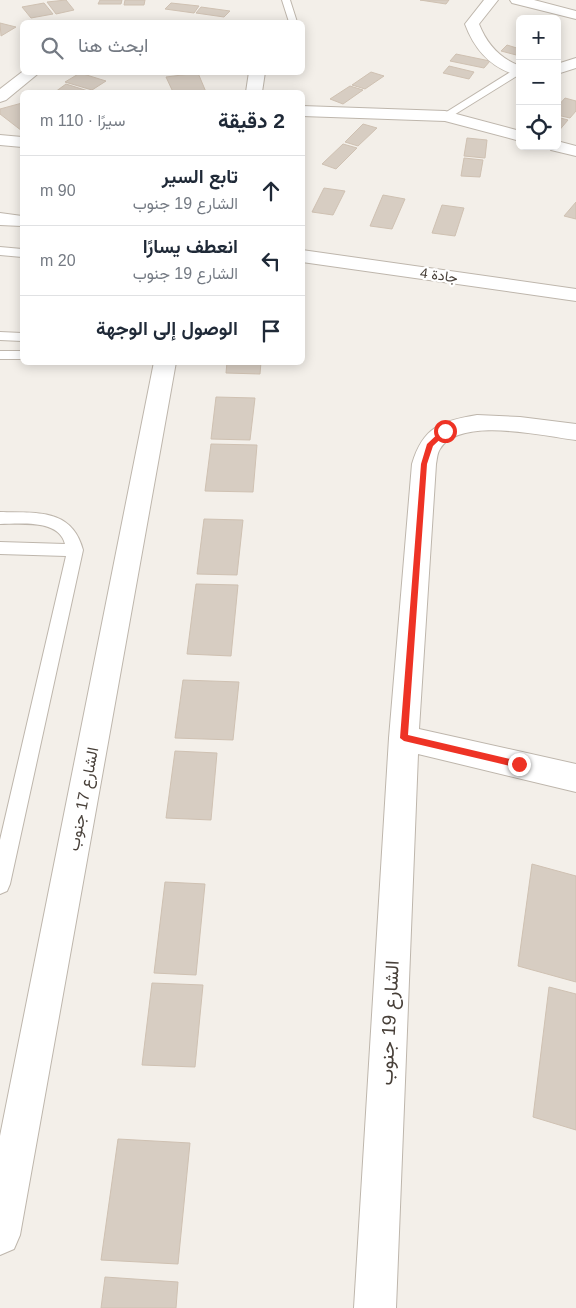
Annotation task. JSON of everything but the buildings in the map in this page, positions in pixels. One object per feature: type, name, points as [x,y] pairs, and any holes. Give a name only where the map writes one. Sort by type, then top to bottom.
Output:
[{"type":"street","points":[[491,0],[472,24],[483,49],[505,65],[516,70]]},
{"type":"street","points":[[517,0],[576,16]]},
{"type":"street","points":[[561,68],[576,63]]},
{"type":"street","points":[[0,96],[29,75]]},
{"type":"street","points":[[254,90],[257,75]]},
{"type":"street","points":[[305,111],[445,116],[516,135]]},
{"type":"street","points":[[0,140],[20,142]]},
{"type":"street","points":[[561,147],[576,151]]},
{"type":"street","points":[[0,219],[20,221]]},
{"type":"street","name":"جادة 4","points":[[305,256],[576,295]]},
{"type":"street","name":"الشارع 17 جنوب","points":[[0,1235],[164,365]]},
{"type":"street","name":"الشارع 19 جنوب","points":[[375,1308],[404,738],[424,464],[430,445],[445,431],[469,424],[495,423],[576,432]]},
{"type":"street","points":[[404,738],[576,778]]},
{"type":"lane","points":[[286,0],[291,20]]},
{"type":"lane","points":[[445,116],[516,73]]},
{"type":"lane","points":[[0,251],[20,253]]},
{"type":"lane","points":[[0,336],[20,337]]},
{"type":"lane","points":[[0,354],[20,355]]},
{"type":"lane","points":[[0,518],[49,520],[60,524],[69,531],[74,540],[75,550],[0,884]]},
{"type":"lane","points":[[0,548],[75,550]]},
{"type":"route","points":[[445,431],[430,445],[424,464],[404,738],[519,764]]}]
